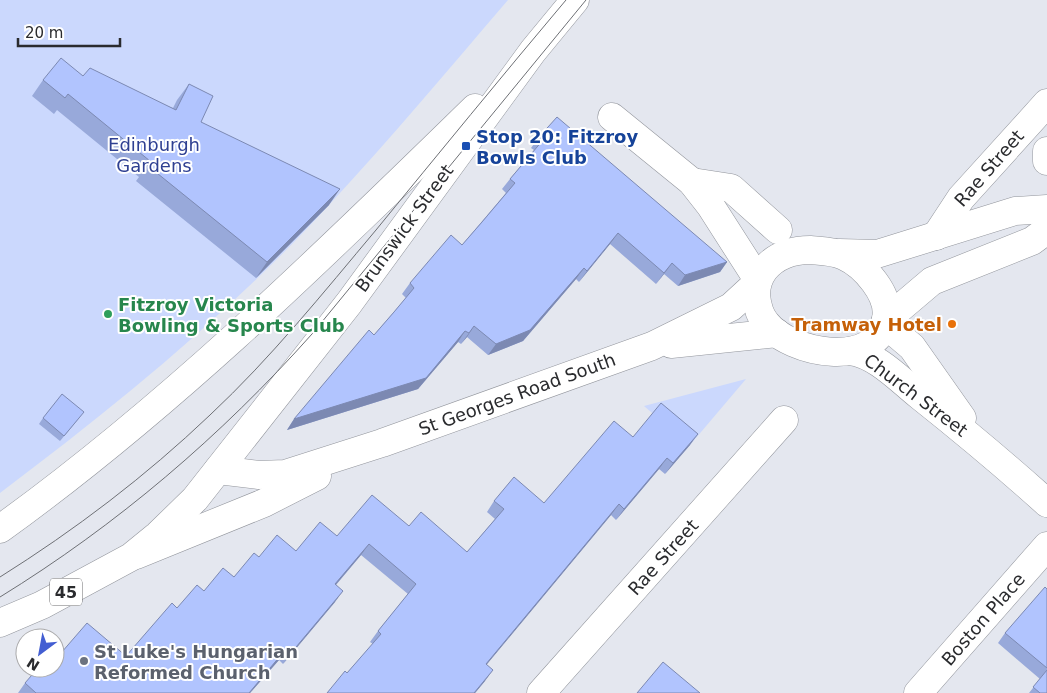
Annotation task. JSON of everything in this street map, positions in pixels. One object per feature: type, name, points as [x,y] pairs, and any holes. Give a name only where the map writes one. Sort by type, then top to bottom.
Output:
[{"type":"main road","name":"Brunswick Street","points":[[132,557],[182,511],[218,470],[349,303],[533,51],[576,0]]},
{"type":"main road","name":"Brunswick Street","points":[[0,530],[60,486],[211,360],[379,203],[533,51]]},
{"type":"main road","name":"Rae Street","points":[[936,236],[960,198],[1047,103]]},
{"type":"main road","points":[[612,117],[692,182],[710,204],[757,282],[760,313],[766,324],[777,333],[799,344],[829,351],[850,351],[873,342],[886,322],[932,281],[1032,241],[1047,230]]},
{"type":"main road","name":"Rae Street","points":[[1047,151],[1047,162]]},
{"type":"main road","points":[[692,182],[731,188],[778,230]]},
{"type":"main road","points":[[757,282],[772,262],[789,252],[810,250],[832,253],[877,254],[1014,211],[1047,209]]},
{"type":"main road","points":[[832,253],[850,259],[872,280],[885,303],[886,322]]},
{"type":"main road","name":"St Georges Road South","points":[[218,470],[259,475],[285,474],[382,443],[652,346],[731,307],[757,282]]},
{"type":"main road","name":"Church Street","points":[[886,322],[912,347],[980,444]]},
{"type":"main road","name":"St Georges Road South","points":[[652,346],[777,333]]},
{"type":"main road","name":"Church Street","points":[[850,351],[865,355],[885,368],[980,444],[1047,503]]},
{"type":"main road","name":"Rae Street","points":[[541,693],[784,420]]},
{"type":"main road","name":"St Georges Road South","points":[[132,557],[264,503],[382,443]]},
{"type":"main road","name":"Boston Place","points":[[918,693],[1047,546]]},
{"type":"main road","name":"45","points":[[0,624],[42,605],[132,557]]},
{"type":"green space","name":"Edinburgh Gardens","points":[[0,0],[508,0],[352,180],[253,283],[129,392],[0,493]]},
{"type":"green space","points":[[746,379],[690,445],[644,406]]},
{"type":"building","points":[[61,58],[83,76],[90,68],[176,110],[189,84],[213,96],[201,122],[340,189],[267,262],[147,165],[150,161],[68,94],[65,98],[43,80]]},
{"type":"building","points":[[557,117],[727,262],[685,275],[672,263],[664,273],[618,233],[587,271],[584,268],[530,330],[496,344],[474,326],[469,333],[465,331],[426,378],[294,419],[369,330],[374,335],[394,312],[414,288],[410,283],[451,235],[462,245],[515,183],[510,179],[543,140],[539,137]]},
{"type":"building","points":[[62,394],[84,412],[64,436],[43,418]]},
{"type":"building","points":[[661,403],[698,434],[673,463],[667,458],[624,509],[619,504],[486,664],[493,670],[474,693],[327,693],[345,671],[347,673],[381,634],[378,631],[416,584],[369,544],[335,584],[343,591],[291,653],[286,649],[249,693],[36,693],[25,683],[29,678],[65,678],[65,648],[87,623],[126,656],[172,603],[177,608],[197,585],[204,591],[223,568],[234,577],[254,553],[259,557],[277,535],[296,551],[320,522],[337,536],[372,495],[409,526],[421,512],[467,552],[504,509],[494,501],[514,477],[544,503],[614,421],[633,437]]},
{"type":"building","points":[[1045,587],[1047,589],[1047,668],[1005,633]]},
{"type":"building","points":[[663,662],[700,693],[637,693]]},
{"type":"building","points":[[1047,670],[1047,693],[1040,693],[1033,687]]},
{"type":"tram line","points":[[0,577],[83,521],[135,481],[186,438],[254,371],[376,230],[566,0]]},
{"type":"tram line","points":[[0,597],[85,540],[166,477],[277,372],[312,334],[586,0]]},
{"type":"place","name":"Stop 20: Fitzroy Bowls Club","points":[[466,146]]},
{"type":"place","name":"Fitzroy Victoria Bowling & Sports Club","points":[[108,314]]},
{"type":"place","name":"Tramway Hotel","points":[[952,324]]},
{"type":"place","name":"St Luke's Hungarian Reformed Church","points":[[84,661]]}]
